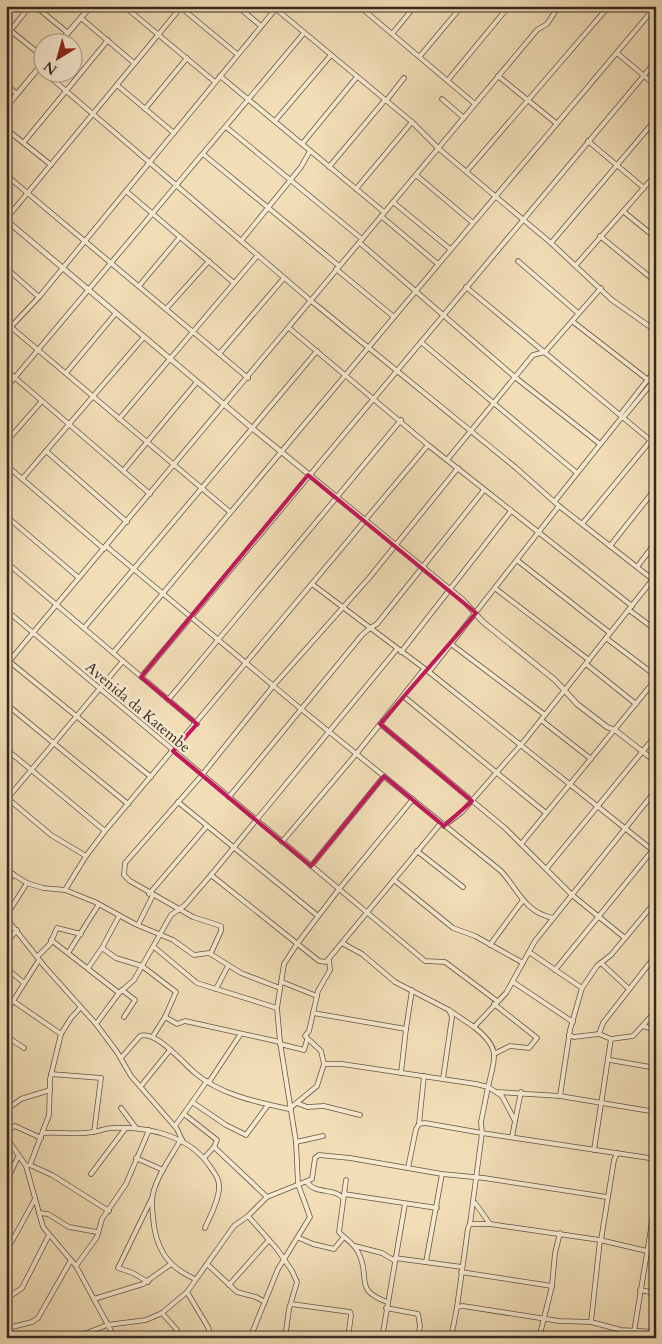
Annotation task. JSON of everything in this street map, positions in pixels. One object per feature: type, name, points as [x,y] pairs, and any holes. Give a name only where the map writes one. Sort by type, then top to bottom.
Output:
[{"type":"street","points":[[10,31],[30,6]]},
{"type":"street","points":[[35,6],[67,32]]},
{"type":"street","points":[[124,6],[215,82]]},
{"type":"street","points":[[237,6],[261,26]]},
{"type":"street","points":[[359,6],[475,104]]},
{"type":"street","points":[[392,34],[415,6]]},
{"type":"street","points":[[420,56],[462,6]]},
{"type":"street","points":[[448,80],[509,6]]},
{"type":"street","points":[[151,777],[77,716],[8,664],[248,378],[310,300],[537,30],[547,24],[560,6]]},
{"type":"street","points":[[467,172],[609,6]]},
{"type":"street","points":[[113,653],[472,222],[656,6]]},
{"type":"street","points":[[69,32],[90,7]]},
{"type":"street","points":[[237,54],[181,7],[6,220],[280,452],[566,689],[577,704],[607,727],[615,730],[656,762]]},
{"type":"street","points":[[230,512],[146,443],[66,373],[8,329],[39,297],[237,54],[277,8],[551,243],[612,300],[656,331]]},
{"type":"street","points":[[81,18],[134,63]]},
{"type":"street","points":[[6,27],[32,48]]},
{"type":"street","points":[[6,388],[304,33]]},
{"type":"street","points":[[24,142],[108,40]]},
{"type":"street","points":[[616,53],[656,86]]},
{"type":"street","points":[[275,121],[331,55]]},
{"type":"street","points":[[145,109],[186,58]]},
{"type":"street","points":[[141,677],[373,397],[656,61]]},
{"type":"street","points":[[220,76],[384,212]]},
{"type":"street","points":[[498,76],[556,123]]},
{"type":"street","points":[[302,144],[358,77]]},
{"type":"street","points":[[329,167],[404,78]]},
{"type":"street","points":[[6,107],[32,79]]},
{"type":"street","points":[[56,82],[310,300],[397,370],[559,506],[654,580],[519,746],[452,822],[442,825],[417,851],[328,960],[322,963],[318,961],[211,875]]},
{"type":"street","points":[[6,85],[17,94]]},
{"type":"street","points":[[117,85],[174,133]]},
{"type":"street","points":[[442,100],[464,118]]},
{"type":"street","points":[[551,243],[656,119]]},
{"type":"street","points":[[356,189],[412,122]]},
{"type":"street","points":[[226,127],[361,241],[516,378],[600,444]]},
{"type":"street","points":[[6,128],[51,165]]},
{"type":"street","points":[[588,141],[644,188]]},
{"type":"street","points":[[241,241],[290,180],[310,151]]},
{"type":"street","points":[[203,154],[268,207],[394,317]]},
{"type":"street","points":[[576,265],[656,174]]},
{"type":"street","points":[[6,175],[248,378]]},
{"type":"street","points":[[416,175],[472,222]]},
{"type":"street","points":[[650,180],[656,184]]},
{"type":"street","points":[[126,190],[234,283]]},
{"type":"street","points":[[393,202],[450,249]]},
{"type":"street","points":[[624,212],[656,238]]},
{"type":"street","points":[[381,216],[438,264]]},
{"type":"street","points":[[600,236],[656,282]]},
{"type":"street","points":[[139,286],[180,237]]},
{"type":"street","points":[[119,419],[258,255]]},
{"type":"street","points":[[518,261],[578,313]]},
{"type":"street","points":[[166,309],[208,262]]},
{"type":"street","points":[[7,271],[39,297]]},
{"type":"street","points":[[219,354],[284,278]]},
{"type":"street","points":[[466,287],[504,321],[545,352],[656,445]]},
{"type":"street","points":[[447,460],[533,355],[545,352],[601,288]]},
{"type":"street","points":[[66,373],[116,313]]},
{"type":"street","points":[[572,321],[652,384]]},
{"type":"street","points":[[289,328],[401,420],[428,445],[539,533],[656,630]]},
{"type":"street","points":[[22,479],[144,337]]},
{"type":"street","points":[[421,342],[578,473]]},
{"type":"street","points":[[84,628],[317,351]]},
{"type":"street","points":[[555,501],[622,416],[656,369]]},
{"type":"street","points":[[6,370],[150,494]]},
{"type":"street","points":[[622,416],[656,378]]},
{"type":"street","points":[[123,471],[197,382]]},
{"type":"street","points":[[6,442],[42,401]]},
{"type":"street","points":[[168,700],[401,420]]},
{"type":"street","points":[[582,524],[656,434]]},
{"type":"street","points":[[65,890],[86,856],[105,831],[197,724],[428,445]]},
{"type":"street","points":[[46,451],[127,522]]},
{"type":"street","points":[[6,465],[163,592],[301,709],[358,753],[442,825],[501,871],[523,900],[544,916],[553,918]]},
{"type":"street","points":[[211,953],[222,928],[151,895],[124,875],[125,862],[202,775],[274,685],[394,546],[458,468]]},
{"type":"street","points":[[610,546],[656,488]]},
{"type":"street","points":[[229,797],[370,628],[377,624],[484,490]]},
{"type":"street","points":[[429,672],[518,561],[559,506]]},
{"type":"street","points":[[401,652],[511,511]]},
{"type":"street","points":[[6,516],[79,578]]},
{"type":"street","points":[[636,567],[656,542]]},
{"type":"street","points":[[518,561],[610,633]]},
{"type":"street","points":[[6,562],[197,724]]},
{"type":"street","points":[[312,584],[429,672],[519,746],[626,828],[654,852]]},
{"type":"street","points":[[496,589],[589,660]]},
{"type":"street","name":"Avenida da Katembe","points":[[6,610],[256,819]]},
{"type":"street","points":[[521,844],[656,678],[606,638]]},
{"type":"street","points":[[451,644],[545,715]]},
{"type":"street","points":[[96,1024],[120,992],[134,980],[171,915],[178,908],[185,905],[211,875],[397,649]]},
{"type":"street","points":[[86,856],[51,835],[7,798],[123,661]]},
{"type":"street","points":[[586,664],[636,704]]},
{"type":"street","points":[[282,842],[358,753],[424,669]]},
{"type":"street","points":[[403,696],[546,813]]},
{"type":"street","points":[[6,704],[128,804]]},
{"type":"street","points":[[541,720],[591,759]]},
{"type":"street","points":[[380,724],[472,800],[547,868],[572,895],[626,938]]},
{"type":"street","points":[[547,868],[656,735]]},
{"type":"street","points":[[6,749],[105,831]]},
{"type":"street","points":[[311,866],[384,776]]},
{"type":"street","points":[[474,1027],[513,982],[529,952],[546,927],[656,790]]},
{"type":"street","points":[[250,1338],[283,1258],[298,1238],[310,1217],[298,1184],[296,1142],[289,1109],[280,1043],[277,1008],[284,964],[296,944],[339,889],[413,799]]},
{"type":"street","points":[[178,802],[318,916]]},
{"type":"street","points":[[256,819],[368,911],[425,961],[446,962],[537,1038],[529,1048],[510,1046],[494,1054]]},
{"type":"street","points":[[138,926],[151,895],[207,826]]},
{"type":"street","points":[[555,970],[654,852],[656,846]]},
{"type":"street","points":[[417,851],[463,887]]},
{"type":"street","points":[[6,870],[27,883],[43,888],[65,890],[99,904],[138,926],[161,935],[194,955],[211,953],[241,973],[280,988]]},
{"type":"street","points":[[6,886],[13,874]]},
{"type":"street","points":[[394,880],[453,928],[523,963]]},
{"type":"street","points":[[27,883],[6,917],[80,1008],[96,1024],[121,1058],[127,1070],[175,1126],[181,1142]]},
{"type":"street","points":[[490,945],[523,900]]},
{"type":"street","points":[[560,1096],[569,1035],[582,988],[601,963],[626,938],[656,901]]},
{"type":"street","points":[[68,953],[82,934],[99,904]]},
{"type":"street","points":[[88,968],[120,916]]},
{"type":"street","points":[[544,916],[546,927]]},
{"type":"street","points":[[7,1010],[57,928],[82,934]]},
{"type":"street","points":[[6,943],[17,930]]},
{"type":"street","points":[[51,940],[120,992],[135,1000],[124,1017]]},
{"type":"street","points":[[342,943],[362,954],[395,982],[449,1010],[474,1027],[493,1046],[494,1054],[481,1122],[482,1133],[475,1203],[461,1269],[458,1307],[450,1338]]},
{"type":"street","points":[[154,947],[194,982],[277,1008]]},
{"type":"street","points":[[102,948],[116,958],[142,966],[176,992],[165,1017],[152,1036]]},
{"type":"street","points":[[529,952],[582,988]]},
{"type":"street","points":[[599,1034],[601,1025],[656,955]]},
{"type":"street","points":[[165,1017],[177,1024],[185,1021],[304,1050],[317,996],[330,970],[328,960]]},
{"type":"street","points":[[601,963],[629,989]]},
{"type":"street","points":[[216,989],[228,966]]},
{"type":"street","points":[[6,968],[24,982]]},
{"type":"street","points":[[282,982],[317,996]]},
{"type":"street","points":[[513,982],[573,1022]]},
{"type":"street","points":[[401,1073],[412,990]]},
{"type":"street","points":[[13,1001],[61,1034]]},
{"type":"street","points":[[80,1008],[70,1018],[61,1034],[51,1074],[49,1115],[28,1166],[43,1227],[76,1266],[115,1338]]},
{"type":"street","points":[[443,1079],[452,1017],[449,1010]]},
{"type":"street","points":[[569,1035],[574,1037],[599,1034],[611,1039],[633,1036],[656,1011]]},
{"type":"street","points":[[313,1013],[406,1030]]},
{"type":"street","points":[[452,1017],[456,1015]]},
{"type":"street","points":[[480,1022],[482,1033]]},
{"type":"street","points":[[643,1026],[656,1030]]},
{"type":"street","points":[[175,1126],[240,1035]]},
{"type":"street","points":[[6,1036],[24,1048]]},
{"type":"street","points":[[121,1058],[140,1036],[152,1036],[208,1081],[239,1097],[289,1109]]},
{"type":"street","points":[[594,1150],[610,1060],[611,1039]]},
{"type":"street","points":[[289,1109],[317,1086],[324,1064],[321,1051],[307,1040]]},
{"type":"street","points":[[142,1086],[170,1050]]},
{"type":"street","points":[[610,1060],[656,1068]]},
{"type":"street","points":[[324,1064],[424,1076],[488,1087],[506,1100],[516,1121]]},
{"type":"street","points":[[51,1074],[101,1078],[94,1132]]},
{"type":"street","points":[[408,1168],[416,1128],[419,1124],[424,1076]]},
{"type":"street","points":[[6,1110],[20,1099],[50,1090]]},
{"type":"street","points":[[497,1092],[521,1092],[560,1096],[656,1112]]},
{"type":"street","points":[[512,1137],[521,1092]]},
{"type":"street","points":[[192,1102],[232,1128],[246,1134],[268,1104]]},
{"type":"street","points":[[297,1103],[307,1107],[324,1106],[360,1115]]},
{"type":"street","points":[[121,1108],[136,1128]]},
{"type":"street","points":[[184,1114],[217,1140],[214,1147],[204,1158]]},
{"type":"street","points":[[419,1124],[425,1123],[656,1159]]},
{"type":"street","points":[[6,1131],[15,1126],[41,1138]]},
{"type":"street","points":[[43,1133],[94,1132],[112,1128],[136,1128],[149,1130],[181,1142],[204,1158],[217,1176],[219,1186],[216,1204],[205,1228]]},
{"type":"street","points":[[91,1174],[125,1129]]},
{"type":"street","points":[[76,1266],[97,1237],[96,1232],[102,1219],[109,1211],[131,1174],[149,1130]]},
{"type":"street","points":[[296,1142],[323,1136]]},
{"type":"street","points":[[6,1137],[18,1157],[28,1166],[52,1175],[109,1211]]},
{"type":"street","points":[[148,1282],[134,1273],[118,1268],[152,1198],[163,1170],[181,1142]]},
{"type":"street","points":[[596,1142],[600,1151]]},
{"type":"street","points":[[214,1147],[267,1197]]},
{"type":"street","points":[[607,1152],[614,1160]]},
{"type":"street","points":[[591,1320],[600,1240],[614,1160],[617,1153]]},
{"type":"street","points":[[193,1284],[193,1278],[207,1264],[234,1226],[248,1216],[267,1197],[307,1182],[313,1177],[315,1158],[319,1155],[350,1158],[442,1174],[607,1197]]},
{"type":"street","points":[[6,1182],[18,1157]]},
{"type":"street","points":[[136,1158],[163,1170]]},
{"type":"street","points":[[426,1262],[442,1174]]},
{"type":"street","points":[[346,1180],[338,1228],[344,1237],[355,1246],[363,1263],[366,1290],[370,1295],[387,1302]]},
{"type":"street","points":[[307,1182],[314,1189],[344,1196],[437,1208]]},
{"type":"street","points":[[152,1198],[157,1242],[171,1264],[193,1278]]},
{"type":"street","points":[[633,1338],[656,1198]]},
{"type":"street","points":[[6,1252],[35,1199]]},
{"type":"street","points":[[475,1203],[490,1224]]},
{"type":"street","points":[[382,1338],[405,1204]]},
{"type":"street","points":[[146,1211],[153,1212]]},
{"type":"street","points":[[39,1213],[48,1214],[69,1227],[96,1232]]},
{"type":"street","points":[[248,1216],[283,1258],[297,1282],[291,1304],[287,1337]]},
{"type":"street","points":[[470,1224],[490,1224],[560,1233],[647,1251],[656,1250]]},
{"type":"street","points":[[538,1338],[552,1286],[554,1260],[560,1233]]},
{"type":"street","points":[[6,1298],[22,1288],[49,1235]]},
{"type":"street","points":[[298,1238],[334,1249],[344,1237]]},
{"type":"street","points":[[229,1285],[269,1240]]},
{"type":"street","points":[[355,1246],[382,1252],[395,1259],[426,1262],[552,1286]]},
{"type":"street","points":[[10,1338],[7,1326],[32,1322],[38,1318],[71,1260]]},
{"type":"street","points":[[94,1299],[148,1282],[171,1264]]},
{"type":"street","points":[[207,1264],[239,1294],[256,1296],[265,1302]]},
{"type":"street","points":[[74,1338],[107,1325],[146,1320],[162,1313],[186,1292],[200,1272]]},
{"type":"street","points":[[640,1290],[656,1292]]},
{"type":"street","points":[[186,1292],[208,1327],[211,1338]]},
{"type":"street","points":[[291,1304],[350,1312],[348,1338]]},
{"type":"street","points":[[458,1307],[463,1306],[583,1323],[591,1320],[621,1330],[634,1329],[656,1332]]},
{"type":"street","points":[[386,1308],[418,1314],[420,1326],[418,1338]]},
{"type":"street","points":[[162,1313],[177,1330],[174,1338]]},
{"type":"highlighted area","points":[[308,475],[476,613],[380,724],[472,801],[444,826],[384,776],[311,866],[173,751],[197,724],[141,677]]}]
